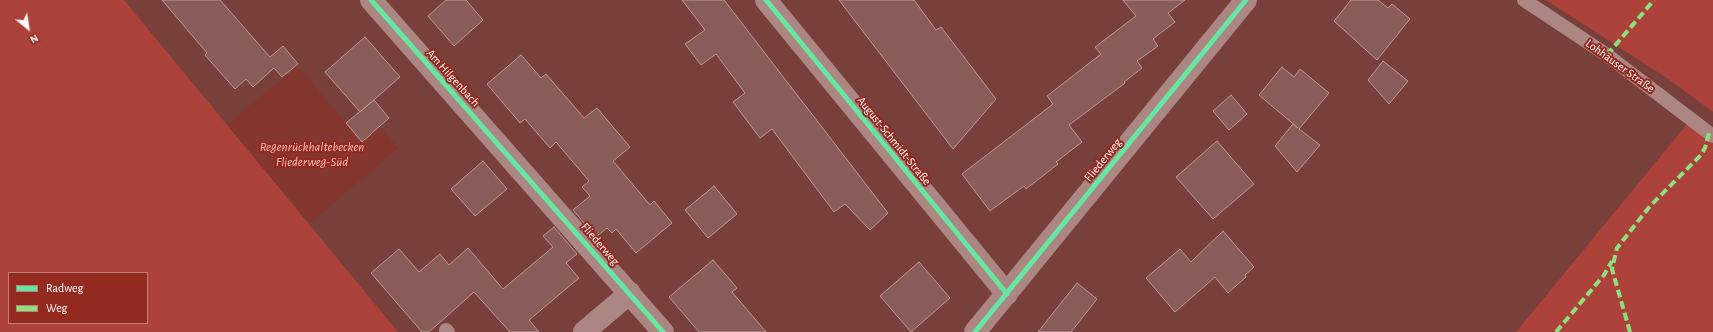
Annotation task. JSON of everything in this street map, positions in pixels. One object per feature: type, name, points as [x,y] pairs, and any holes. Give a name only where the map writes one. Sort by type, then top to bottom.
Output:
[{"type":"street","name":"Am Hilgenbach","points":[[371,0],[521,169]]},
{"type":"street","name":"August-Schmidt-Straße","points":[[766,0],[1007,294]]},
{"type":"street","name":"Fliederweg","points":[[975,332],[1246,0]]},
{"type":"street","name":"Fliederweg","points":[[521,169],[663,332]]},
{"type":"street","points":[[584,332],[630,293]]},
{"type":"lane","name":"Lohhäuser Straße","points":[[1524,0],[1607,55],[1713,136]]},
{"type":"shaded area","points":[[0,0],[124,0],[398,332],[0,332]]},
{"type":"shaded area","points":[[1546,0],[1713,0],[1713,112],[1670,80]]},
{"type":"shaded area","points":[[1688,123],[1713,144],[1713,332],[1516,332]]},
{"type":"water","name":"Regenrückhaltebecken Fliederweg-Süd","points":[[297,66],[362,142],[380,127],[398,148],[310,223],[227,125]]},
{"type":"building","points":[[162,0],[220,0],[270,57],[283,46],[298,64],[282,77],[274,68],[253,87],[246,79],[235,89],[205,55],[207,53]]},
{"type":"building","points":[[446,0],[466,0],[483,20],[454,46],[428,16]]},
{"type":"building","points":[[682,0],[724,0],[888,213],[870,230],[845,204],[834,212],[772,129],[760,138],[733,102],[745,93],[716,54],[701,65],[685,44],[705,30]]},
{"type":"building","points":[[839,0],[914,0],[936,30],[941,27],[996,99],[953,149]]},
{"type":"building","points":[[1123,0],[1185,0],[1168,13],[1175,22],[1153,39],[1158,46],[1137,61],[1142,68],[1124,82],[1125,83],[1069,125],[1082,142],[1056,162],[1058,164],[1026,189],[1024,186],[990,211],[962,174],[1053,104],[1047,96],[1101,54],[1095,47],[1136,16]]},
{"type":"building","points":[[1351,0],[1378,0],[1388,8],[1392,4],[1410,19],[1377,60],[1334,21]]},
{"type":"building","points":[[365,37],[400,77],[360,112],[325,72]]},
{"type":"building","points":[[521,55],[541,78],[546,74],[584,118],[597,108],[630,147],[613,161],[650,205],[654,201],[672,223],[636,253],[616,229],[612,233],[607,228],[596,237],[573,210],[590,196],[582,187],[589,181],[556,142],[550,148],[525,119],[520,123],[487,84]]},
{"type":"building","points":[[1383,61],[1408,81],[1389,104],[1368,80]]},
{"type":"building","points":[[1282,67],[1294,77],[1300,69],[1329,93],[1299,129],[1320,145],[1297,172],[1275,146],[1293,124],[1298,128],[1259,95]]},
{"type":"building","points":[[1231,95],[1247,114],[1229,130],[1213,111]]},
{"type":"building","points":[[374,100],[389,118],[362,142],[346,123]]},
{"type":"building","points":[[1217,141],[1254,184],[1213,219],[1176,177]]},
{"type":"building","points":[[483,161],[507,189],[475,216],[451,189]]},
{"type":"building","points":[[714,186],[737,214],[708,238],[685,210]]},
{"type":"building","points":[[554,227],[577,254],[566,263],[579,278],[529,320],[539,332],[510,332],[474,292],[429,332],[422,332],[371,273],[399,249],[419,272],[440,254],[449,265],[468,248],[503,289],[553,247],[543,236]]},
{"type":"building","points":[[1223,231],[1254,267],[1245,275],[1246,277],[1228,293],[1215,277],[1175,312],[1146,278],[1180,249],[1191,262]]},
{"type":"building","points":[[713,260],[737,288],[732,292],[766,332],[699,332],[669,297]]},
{"type":"building","points":[[919,262],[950,298],[911,332],[880,296]]},
{"type":"building","points":[[1077,283],[1097,299],[1071,332],[1038,332]]},
{"type":"marked path","points":[[1607,55],[1654,0]]},
{"type":"marked path","points":[[1630,332],[1612,269],[1617,248],[1650,206],[1701,155],[1705,148],[1709,133]]},
{"type":"marked path","points":[[1556,332],[1604,275],[1612,261]]},
{"type":"cycle path","points":[[371,0],[663,332]]},
{"type":"cycle path","points":[[766,0],[1007,294]]},
{"type":"cycle path","points":[[975,332],[1246,0]]}]
